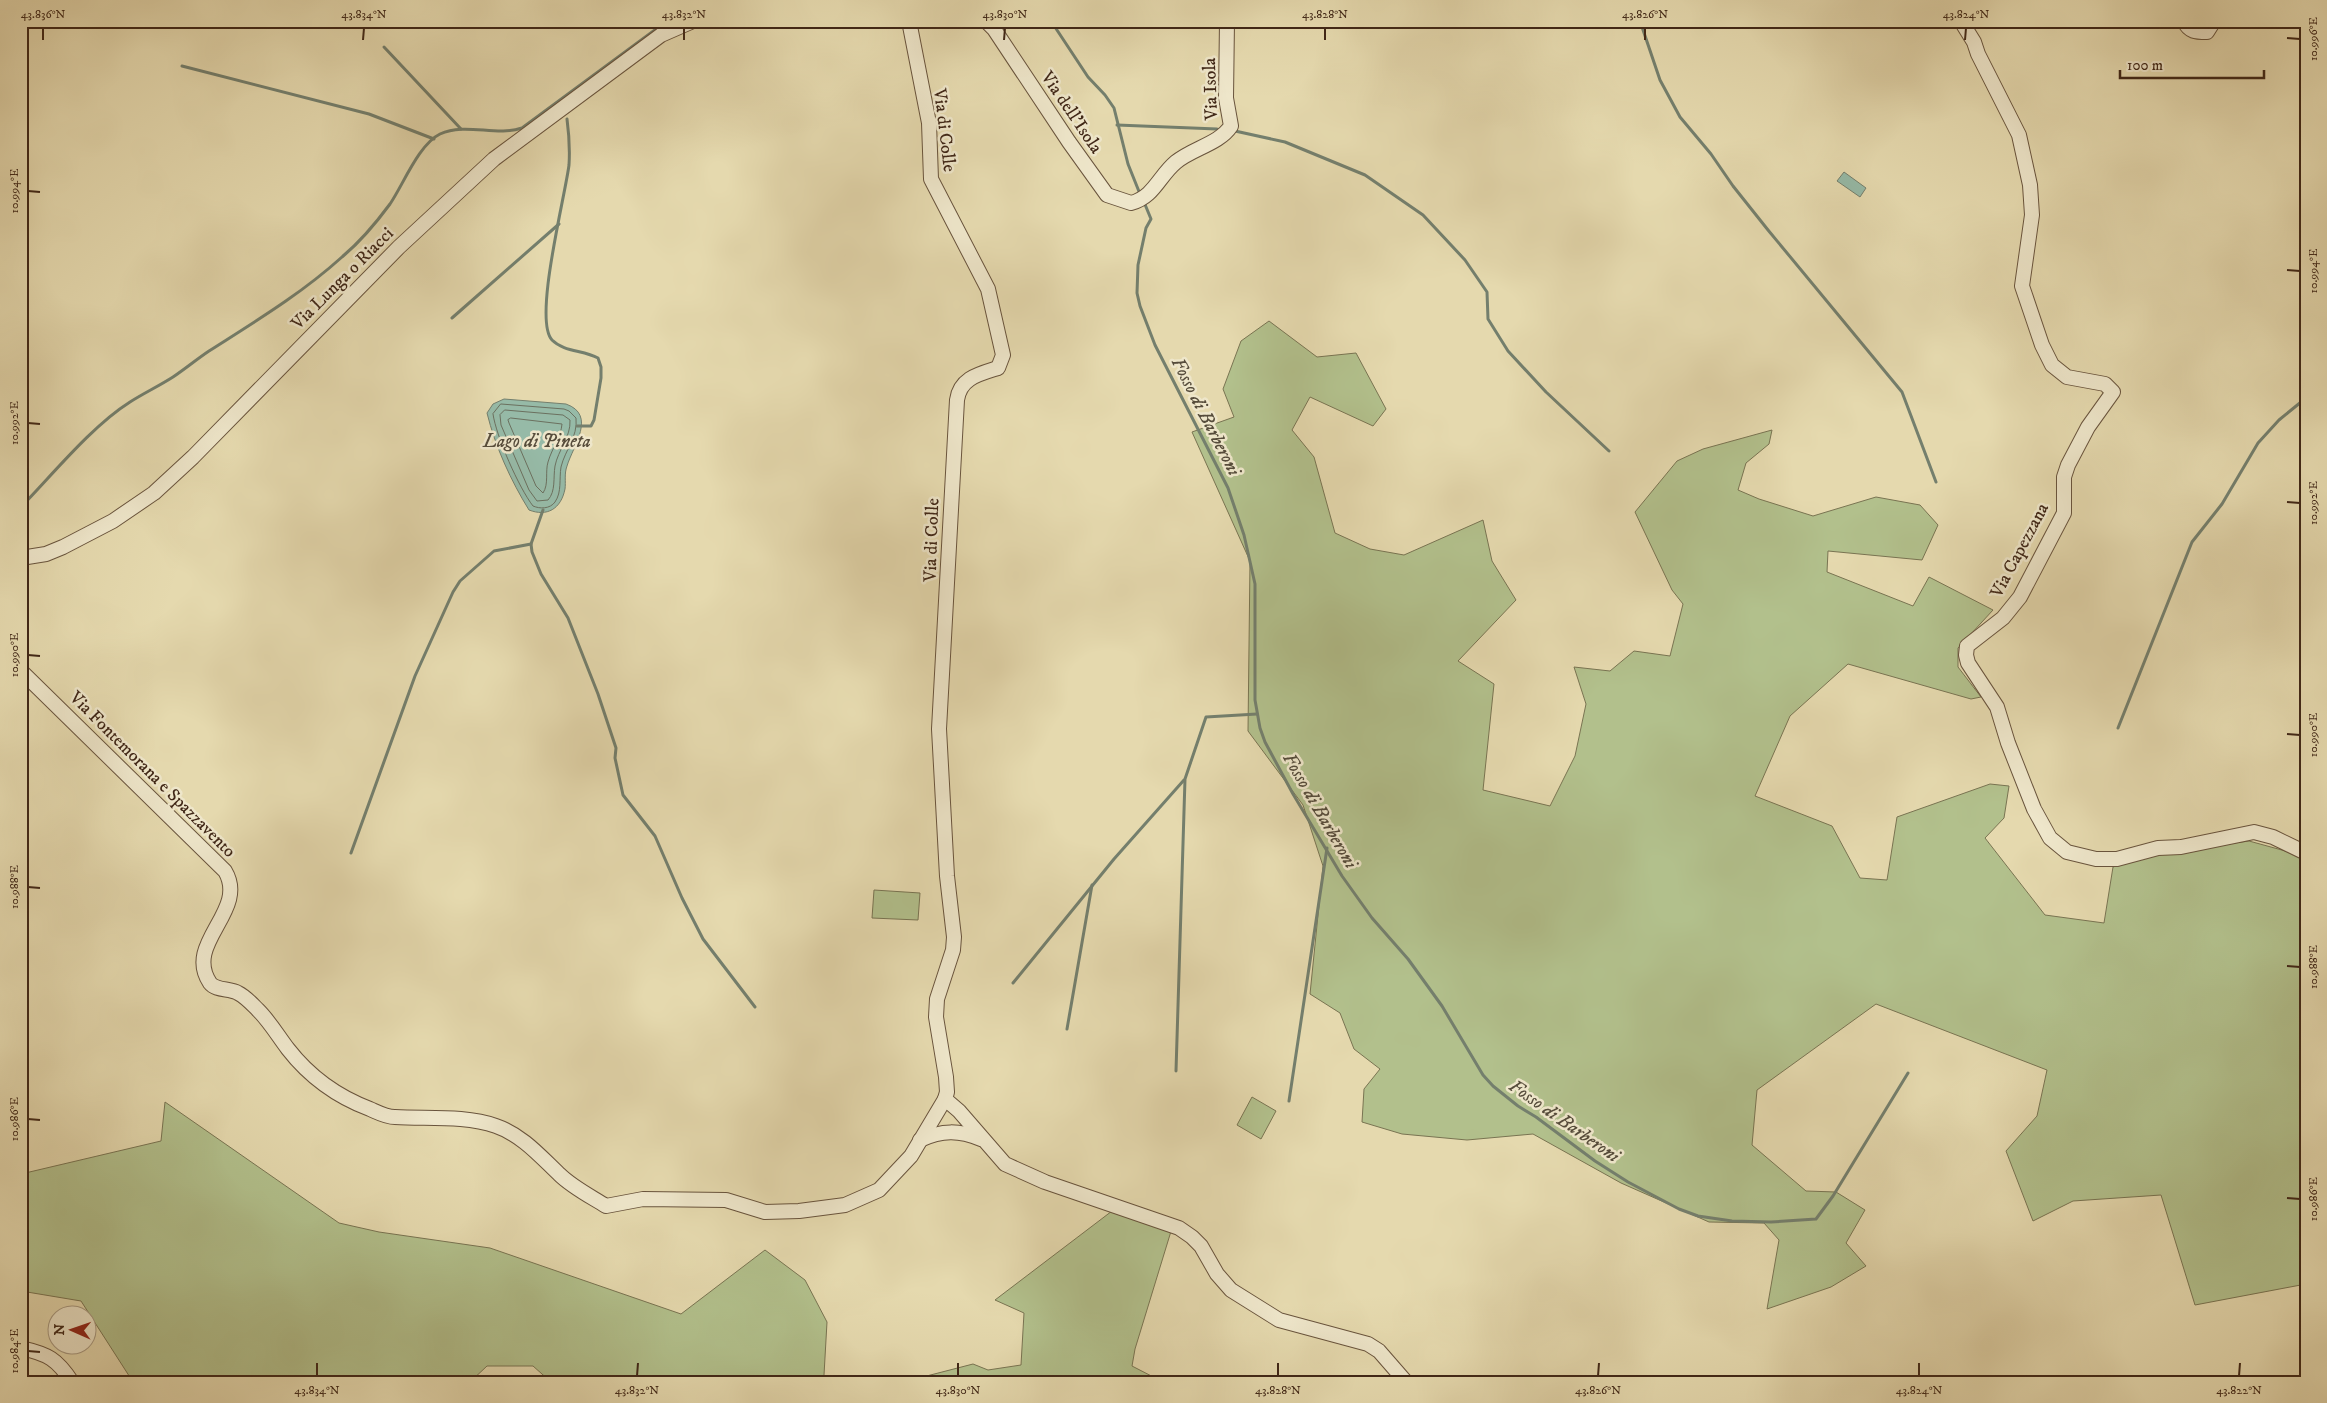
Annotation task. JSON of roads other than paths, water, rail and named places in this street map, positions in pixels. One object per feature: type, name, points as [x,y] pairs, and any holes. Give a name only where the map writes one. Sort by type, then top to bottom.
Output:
[{"type":"street","name":"Via Lunga o Riacci","points":[[21,558],[46,554],[62,547],[113,521],[154,493],[193,457],[400,247],[494,159],[661,35],[672,28],[694,21]]},
{"type":"street","name":"Via di Colle","points":[[908,21],[929,123],[932,179],[988,289],[1003,355],[998,368],[965,382],[959,389],[957,400],[939,729],[947,876],[954,937],[953,950],[939,991],[936,1016],[946,1077],[947,1092],[944,1099]]},
{"type":"street","name":"Via dell'Isola","points":[[986,21],[994,29],[1069,142],[1107,195],[1126,203],[1141,200]]},
{"type":"street","name":"Via Isola","points":[[1141,200],[1176,162],[1225,135],[1231,126],[1226,98],[1227,21]]},
{"type":"street","name":"Via Capezzana","points":[[1960,21],[1974,42],[1978,54],[2019,135],[2030,185],[2032,215],[2022,286],[2042,345],[2052,366],[2067,376],[2106,384],[2113,392],[2088,427],[2068,465],[2064,477],[2064,513],[2042,551],[2020,597],[2003,618],[1968,646],[1966,655],[1968,663],[1997,707],[2008,744],[2034,809],[2050,838],[2067,852],[2096,859],[2117,859],[2158,848],[2191,846],[2254,832],[2273,837],[2306,853]]},
{"type":"street","points":[[2184,21],[2195,32],[2207,32],[2214,21]]},
{"type":"street","name":"Via Fontemorana e Spazzavento","points":[[21,671],[220,865],[230,879],[230,902],[204,954],[205,969],[210,983],[217,988],[232,990],[244,997],[272,1026],[288,1050],[310,1072],[353,1103],[392,1117],[459,1120],[498,1126],[524,1141],[550,1163],[559,1174],[606,1206],[642,1199],[726,1200],[765,1212],[799,1211],[845,1206],[879,1190],[911,1156],[944,1099]]},
{"type":"street","points":[[944,1099],[959,1111],[1005,1164],[1045,1182],[1179,1228],[1192,1236],[1217,1274],[1232,1290],[1279,1320],[1368,1344],[1380,1351],[1406,1382]]},
{"type":"street","points":[[920,1140],[936,1133],[953,1131],[982,1139]]},
{"type":"street","points":[[21,1348],[40,1352],[53,1358],[72,1382]]},
{"type":"water","points":[[1844,172],[1866,188],[1860,197],[1837,181]]},
{"type":"water","name":"Lago di Pineta","points":[[504,399],[566,404],[575,409],[580,416],[582,423],[566,469],[563,496],[552,510],[536,512],[529,510],[499,451],[487,413],[493,404]]},
{"type":"waterway","points":[[21,507],[87,437],[116,412],[173,377],[209,351],[278,307],[311,283],[349,251],[368,232],[390,204],[418,156],[432,139],[440,134],[460,129],[502,131],[522,128],[667,21]]},
{"type":"waterway","name":"Fosso di Barberoni","points":[[1051,21],[1088,77],[1114,108],[1128,164],[1140,194]]},
{"type":"waterway","points":[[1640,21],[1660,80],[1680,117],[1711,154],[1733,186],[1768,230],[1902,392],[1936,482]]},
{"type":"waterway","points":[[384,47],[461,129]]},
{"type":"waterway","points":[[182,66],[369,114],[434,139]]},
{"type":"waterway","points":[[567,119],[569,165],[552,257],[546,309],[547,328],[552,340],[562,347],[598,358],[601,367],[594,420],[591,426],[577,426]]},
{"type":"waterway","points":[[1117,125],[1217,129]]},
{"type":"waterway","points":[[1235,131],[1285,142],[1365,175],[1423,215],[1465,260],[1487,292],[1488,319],[1508,351],[1546,392],[1609,451]]},
{"type":"waterway","name":"Fosso di Barberoni","points":[[1144,202],[1151,219],[1146,228],[1138,265],[1137,293],[1155,345],[1228,488],[1244,535],[1255,584],[1255,700],[1260,728],[1265,742],[1293,794],[1342,876],[1372,918],[1408,959],[1442,1006],[1483,1075],[1493,1086],[1518,1106],[1536,1117],[1595,1161],[1628,1182],[1679,1209],[1698,1216],[1732,1221],[1771,1222],[1816,1219],[1833,1196],[1908,1073]]},
{"type":"waterway","points":[[452,318],[559,224]]},
{"type":"waterway","points":[[2118,728],[2192,542],[2222,504],[2258,443],[2279,420],[2306,398]]},
{"type":"waterway","points":[[543,510],[531,544],[532,552],[541,574],[568,618],[598,694],[616,748],[615,758],[623,795],[655,836],[682,898],[703,939],[755,1007]]},
{"type":"waterway","points":[[351,853],[415,676],[453,592],[460,581],[494,551],[531,544]]},
{"type":"waterway","points":[[1176,1071],[1185,779],[1206,717],[1257,714]]},
{"type":"waterway","points":[[1013,983],[1114,859],[1184,780]]},
{"type":"waterway","points":[[1289,1101],[1327,848]]},
{"type":"waterway","points":[[1067,1029],[1092,885]]}]
